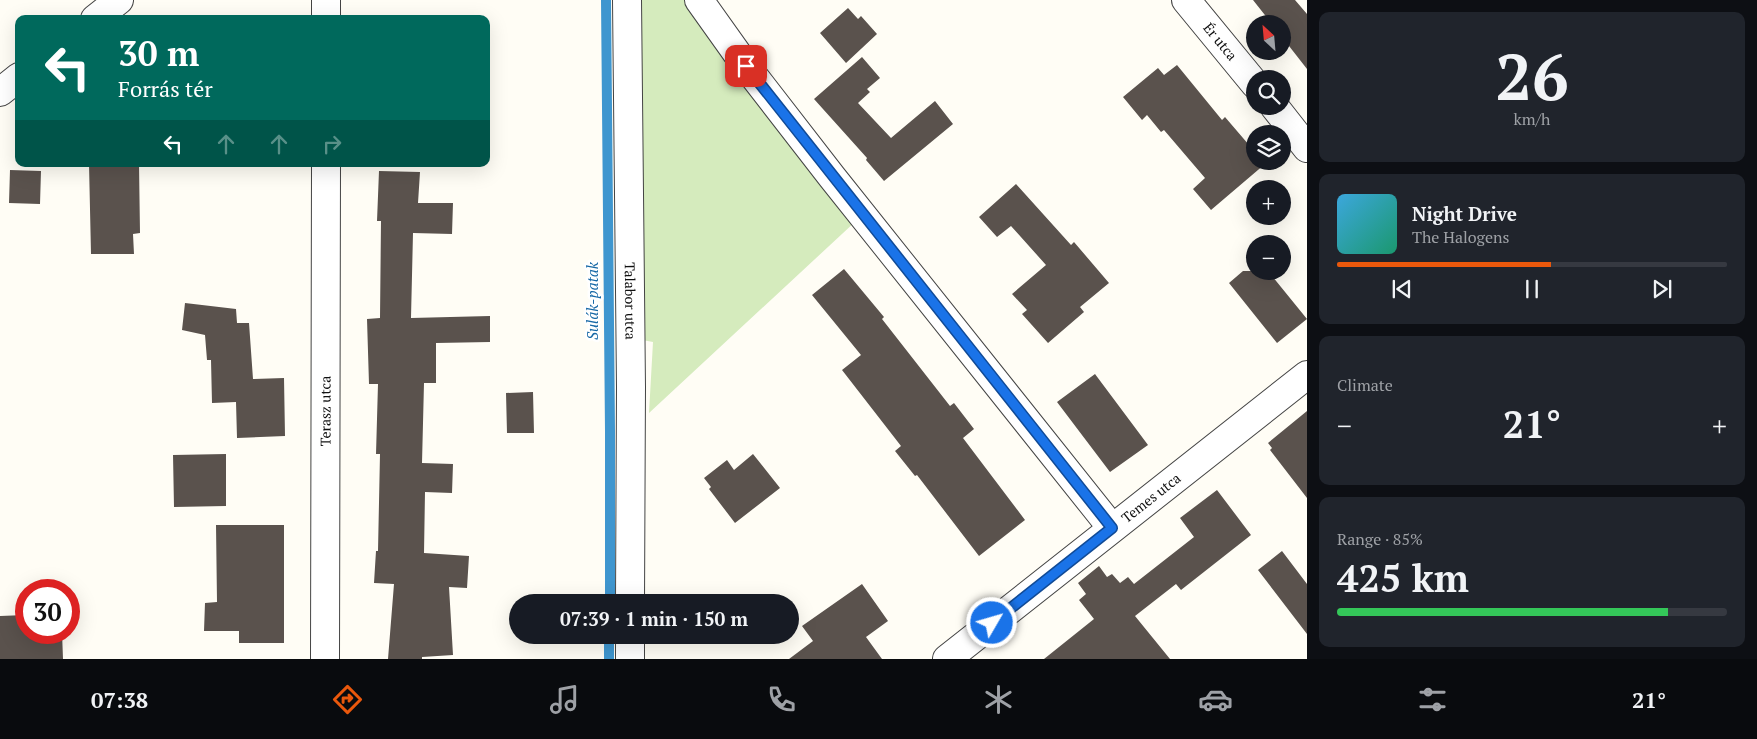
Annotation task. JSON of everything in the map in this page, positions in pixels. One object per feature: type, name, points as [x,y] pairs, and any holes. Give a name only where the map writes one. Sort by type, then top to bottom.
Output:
[{"type":"street","points":[[100,15],[119,0]]},
{"type":"street","points":[[326,0],[326,15]]},
{"type":"street","name":"Talabor utca","points":[[627,0],[631,358],[630,594]]},
{"type":"street","points":[[699,0],[746,66],[809,147],[1112,528]]},
{"type":"street","name":"Ér utca","points":[[1186,0],[1246,73]]},
{"type":"street","points":[[0,92],[15,81]]},
{"type":"street","points":[[1281,115],[1307,148]]},
{"type":"street","name":"Terasz utca","points":[[325,659],[326,167]]},
{"type":"street","name":"Temes utca","points":[[948,659],[1307,375]]},
{"type":"street","points":[[630,644],[630,659]]},
{"type":"green space","points":[[616,0],[695,0],[856,221],[649,413],[653,342],[616,335]]},
{"type":"building","points":[[1253,0],[1295,0],[1307,14],[1307,69],[1291,49],[1291,15],[1265,15]]},
{"type":"building","points":[[848,8],[858,19],[861,16],[877,34],[846,63],[820,33]]},
{"type":"building","points":[[862,57],[880,78],[867,89],[870,92],[858,103],[891,138],[935,101],[953,124],[884,181],[866,160],[867,158],[814,99]]},
{"type":"building","points":[[1177,65],[1222,120],[1225,117],[1246,142],[1246,170],[1258,170],[1211,210],[1193,189],[1205,178],[1164,130],[1161,132],[1147,115],[1142,120],[1123,97],[1158,68],[1164,75]]},
{"type":"building","points":[[89,167],[139,167],[140,233],[133,234],[134,254],[91,254]]},
{"type":"building","points":[[10,170],[41,171],[40,204],[9,203]]},
{"type":"building","points":[[379,171],[420,172],[418,203],[453,203],[452,234],[413,233],[411,318],[490,316],[490,342],[436,343],[436,383],[424,383],[422,463],[453,464],[452,493],[425,492],[424,553],[469,556],[467,588],[449,587],[453,655],[422,657],[422,659],[388,659],[394,584],[374,583],[376,551],[378,551],[380,454],[376,454],[378,384],[369,384],[367,319],[380,318],[381,221],[377,221]]},
{"type":"building","points":[[1016,184],[1071,245],[1074,242],[1109,283],[1080,307],[1084,312],[1048,343],[1022,314],[1027,310],[1012,294],[1046,265],[1011,226],[997,237],[979,217]]},
{"type":"building","points":[[844,269],[884,317],[882,319],[950,406],[954,403],[974,429],[963,438],[1025,520],[979,556],[917,475],[915,476],[895,451],[901,446],[842,370],[861,355],[812,295]]},
{"type":"building","points":[[1243,271],[1246,271],[1246,280],[1275,280],[1307,319],[1277,343],[1229,283]]},
{"type":"building","points":[[185,303],[236,309],[237,323],[249,323],[253,379],[284,378],[285,436],[237,438],[236,402],[212,403],[211,360],[207,360],[205,335],[182,330]]},
{"type":"building","points":[[1095,374],[1148,445],[1110,472],[1057,402]]},
{"type":"building","points":[[533,392],[534,433],[507,433],[506,393]]},
{"type":"building","points":[[1307,411],[1307,498],[1270,450],[1272,448],[1268,443]]},
{"type":"building","points":[[226,454],[226,506],[174,507],[173,455]]},
{"type":"building","points":[[753,454],[780,488],[735,523],[709,489],[711,487],[704,478],[727,460],[734,470]]},
{"type":"building","points":[[1217,490],[1251,535],[1181,590],[1176,584],[1135,616],[1170,659],[1044,659],[1094,619],[1079,600],[1086,594],[1078,583],[1099,566],[1107,577],[1112,574],[1120,583],[1128,577],[1134,584],[1194,537],[1180,518]]},
{"type":"building","points":[[216,525],[284,525],[284,643],[239,643],[239,631],[204,631],[205,603],[217,602]]},
{"type":"building","points":[[1282,551],[1307,584],[1307,634],[1258,570]]},
{"type":"building","points":[[862,584],[888,621],[866,637],[882,659],[789,659],[813,641],[802,626]]},
{"type":"building","points":[[15,615],[15,644],[62,644],[63,659],[0,659],[0,616]]},
{"type":"waterway","name":"Sulák-patak","points":[[606,0],[610,594]]},
{"type":"waterway","name":"Sulák-patak","points":[[609,644],[609,659]]},
{"type":"route","points":[[746,66],[832,177],[1112,528],[992,623]]}]
